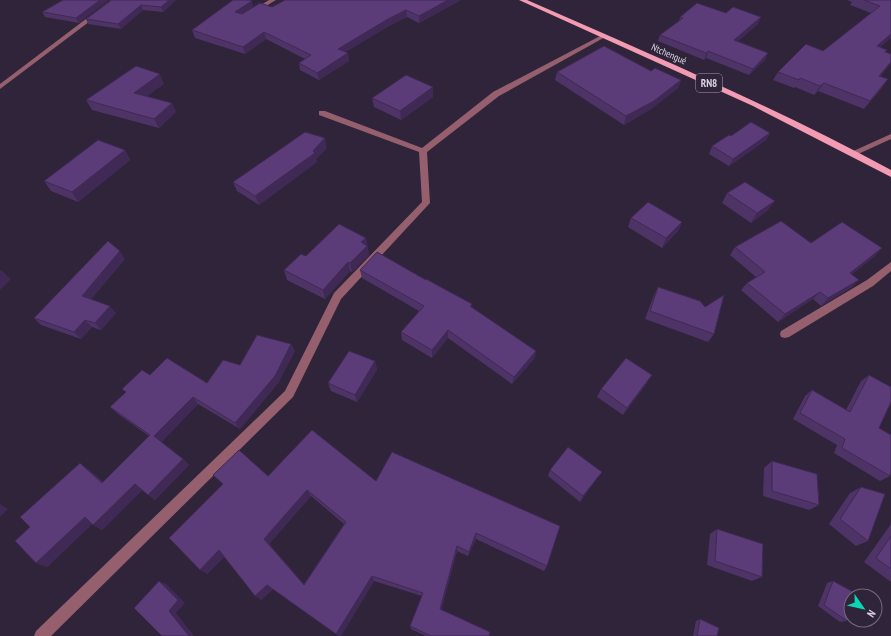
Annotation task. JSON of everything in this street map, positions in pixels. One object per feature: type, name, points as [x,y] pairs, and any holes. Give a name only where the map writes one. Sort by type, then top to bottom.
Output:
[{"type":"main road","name":"Ntchengué","points":[[522,0],[734,94],[853,153],[891,174]]},
{"type":"street","points":[[0,87],[115,0]]},
{"type":"street","points":[[249,15],[273,0]]},
{"type":"street","points":[[423,151],[496,94],[604,36]]},
{"type":"street","points":[[322,113],[423,151]]},
{"type":"street","points":[[853,153],[891,136]]},
{"type":"street","points":[[40,636],[288,394],[337,296],[426,203],[423,151]]},
{"type":"street","points":[[785,334],[870,283],[891,266]]},
{"type":"building","points":[[63,0],[100,0],[76,18],[42,12]]},
{"type":"building","points":[[112,0],[169,0],[161,7],[141,5],[118,24],[86,19]]},
{"type":"building","points":[[233,0],[252,1],[235,12],[242,14],[260,3],[272,7],[285,0],[448,0],[419,16],[406,10],[388,19],[338,49],[348,53],[317,73],[299,63],[311,55],[264,32],[243,47],[192,30]]},
{"type":"building","points":[[864,0],[891,0],[891,34],[877,46],[887,50],[885,52],[891,54],[891,62],[879,76],[888,79],[870,101],[824,83],[820,86],[800,78],[799,80],[778,72],[806,44],[823,51],[880,6]]},
{"type":"building","points":[[697,3],[726,13],[733,7],[761,17],[734,40],[768,53],[753,69],[708,51],[706,53],[660,35],[683,18],[680,17]]},
{"type":"building","points":[[604,46],[651,71],[655,68],[681,80],[654,101],[626,116],[557,72]]},
{"type":"building","points":[[136,66],[160,74],[134,93],[172,103],[154,119],[86,100]]},
{"type":"building","points":[[406,75],[433,87],[400,111],[372,98]]},
{"type":"building","points":[[751,122],[770,133],[733,159],[712,146],[729,135],[731,136]]},
{"type":"building","points":[[305,132],[325,138],[313,151],[315,153],[255,196],[233,182]]},
{"type":"building","points":[[98,140],[125,150],[72,192],[44,181]]},
{"type":"building","points":[[745,182],[775,201],[757,213],[727,193]]},
{"type":"building","points":[[648,202],[682,222],[666,238],[631,218]]},
{"type":"building","points":[[781,221],[811,243],[842,222],[882,248],[850,273],[859,280],[828,298],[820,292],[785,314],[747,283],[765,272],[735,247]]},
{"type":"building","points":[[339,224],[366,238],[361,242],[367,246],[350,263],[348,262],[323,290],[284,270],[301,254],[306,256]]},
{"type":"building","points":[[108,241],[120,251],[82,296],[110,306],[95,323],[85,320],[74,332],[34,318]]},
{"type":"building","points":[[377,252],[472,304],[470,306],[536,351],[514,377],[448,330],[432,350],[401,332],[424,306],[360,270]]},
{"type":"building","points":[[658,287],[700,301],[705,307],[724,295],[714,334],[650,311]]},
{"type":"building","points":[[257,335],[291,344],[275,376],[235,423],[193,397],[154,436],[183,459],[148,495],[135,484],[93,525],[85,517],[36,563],[15,541],[30,527],[20,517],[80,463],[102,483],[150,435],[110,407],[126,392],[122,389],[142,370],[150,375],[167,358],[207,383],[223,360],[240,365]]},
{"type":"building","points":[[349,351],[375,361],[355,395],[328,383]]},
{"type":"building","points":[[626,358],[652,375],[627,408],[601,389]]},
{"type":"building","points":[[869,375],[891,387],[891,402],[879,428],[891,435],[890,476],[842,448],[845,439],[800,413],[812,390],[850,412]]},
{"type":"building","points":[[312,430],[376,481],[392,452],[560,526],[547,566],[476,533],[469,552],[457,546],[440,609],[490,632],[489,636],[431,636],[410,626],[423,593],[372,576],[336,634],[267,585],[255,596],[219,550],[200,570],[169,538],[223,484],[213,475],[239,450],[268,476]],"holes":[[[307,490],[346,522],[304,585],[264,539]]]},
{"type":"building","points":[[568,447],[602,472],[583,496],[550,470]]},
{"type":"building","points":[[772,461],[817,474],[819,505],[772,491]]},
{"type":"building","points":[[861,487],[885,494],[868,541],[840,519]]},
{"type":"building","points":[[717,529],[763,544],[762,577],[715,561]]},
{"type":"building","points":[[891,536],[891,569],[876,558]]},
{"type":"building","points":[[159,581],[178,600],[169,611],[189,636],[162,636],[134,608]]},
{"type":"building","points":[[833,581],[846,588],[843,588],[843,618],[824,605]]},
{"type":"building","points":[[700,619],[719,628],[717,636],[697,636]]}]
